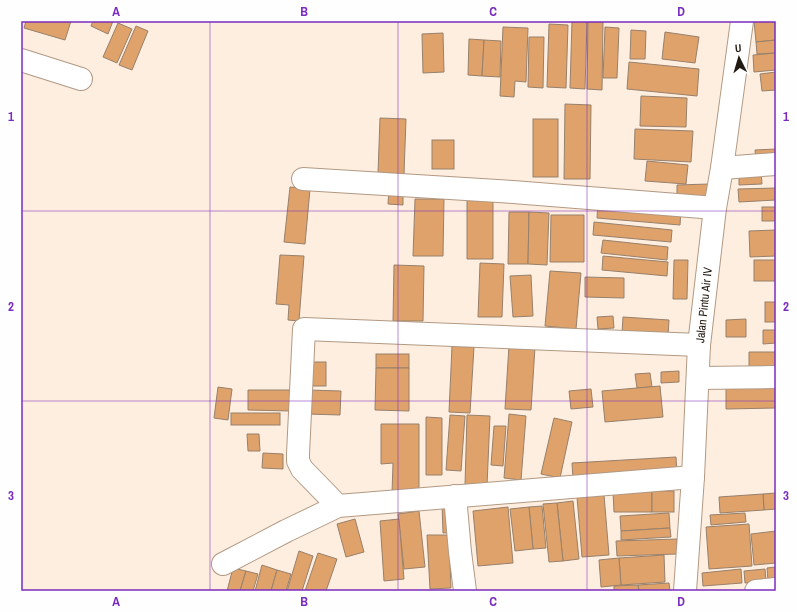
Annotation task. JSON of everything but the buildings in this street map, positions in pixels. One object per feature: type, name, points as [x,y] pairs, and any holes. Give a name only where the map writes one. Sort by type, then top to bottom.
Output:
[{"type":"street","name":"Jalan Pintu Air IV","points":[[685,591],[699,345],[715,208],[722,168],[742,21]]},
{"type":"street","points":[[21,60],[81,79]]},
{"type":"street","points":[[722,168],[776,164]]},
{"type":"street","points":[[303,179],[513,192],[715,208]]},
{"type":"street","points":[[338,506],[302,469],[298,461],[304,328],[699,345]]},
{"type":"street","points":[[698,378],[776,377]]},
{"type":"street","points":[[223,564],[338,506],[692,477]]},
{"type":"street","points":[[455,496],[465,591]]},
{"type":"street","points":[[756,591],[776,589]]}]
